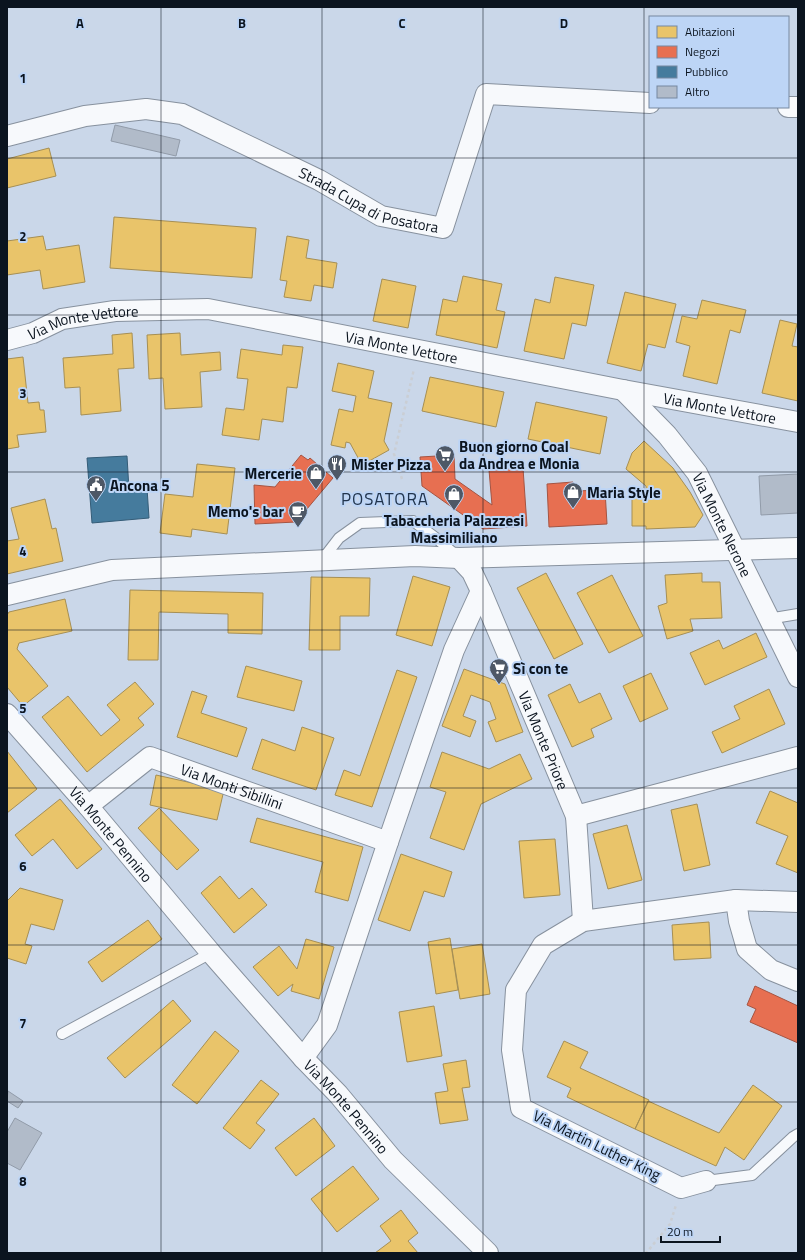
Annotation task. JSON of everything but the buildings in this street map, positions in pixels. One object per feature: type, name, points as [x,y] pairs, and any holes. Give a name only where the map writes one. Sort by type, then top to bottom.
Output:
[{"type":"street","name":"Strada Cupa di Posatora","points":[[7,136],[85,116],[146,109],[182,114],[319,180],[381,216],[443,228],[486,94],[649,103]]},
{"type":"street","name":"Via Monte Vettore","points":[[7,340],[33,333],[62,320],[115,311],[208,309],[623,390],[798,422]]},
{"type":"street","name":"Via Monte Nerone","points":[[623,390],[667,435],[696,473],[798,677]]},
{"type":"street","points":[[7,595],[112,570],[415,556],[459,558],[798,548]]},
{"type":"street","name":"Via Monte Priore","points":[[459,558],[472,572],[481,591],[576,816],[583,921]]},
{"type":"street","points":[[303,1058],[327,1025],[454,650],[481,591]]},
{"type":"street","name":"Via Monte Pennino","points":[[8,717],[88,806],[212,953],[303,1058],[338,1094],[393,1160],[488,1253]]},
{"type":"street","name":"Via Monti Sibillini","points":[[88,806],[150,757],[388,842]]},
{"type":"street","points":[[576,816],[798,757]]},
{"type":"street","points":[[736,900],[739,921],[747,949],[771,970],[798,981]]},
{"type":"street","name":"Via Martin Luther King","points":[[681,1188],[521,1108],[512,1050],[516,990],[543,945],[583,921],[736,900],[798,902]]},
{"type":"street","points":[[681,1188],[706,1181]]},
{"type":"lane","points":[[322,560],[339,538],[360,523],[413,521],[459,558]]},
{"type":"lane","points":[[768,619],[798,614]]},
{"type":"lane","points":[[62,1034],[212,953]]},
{"type":"lane","points":[[706,1181],[752,1175],[798,1134]]},
{"type":"path","points":[[402,479],[394,454],[419,349]]},
{"type":"path","points":[[645,1253],[670,1224],[681,1188]]},
{"type":"place","name":"Buon giorno Coal da Andrea e Monia","points":[[445,472]]},
{"type":"place","name":"Mister Pizza","points":[[337,481]]},
{"type":"place","name":"Mercerie","points":[[316,490]]},
{"type":"place","name":"Ancona 5","points":[[96,502]]},
{"type":"place","name":"Maria Style","points":[[573,509]]},
{"type":"place","name":"Tabaccheria Palazzesi Massimiliano","points":[[454,511]]},
{"type":"place","name":"Memo's bar","points":[[298,528]]},
{"type":"place","name":"Sì con te","points":[[499,685]]},
{"type":"district","name":"POSATORA","points":[[385,499]]}]
